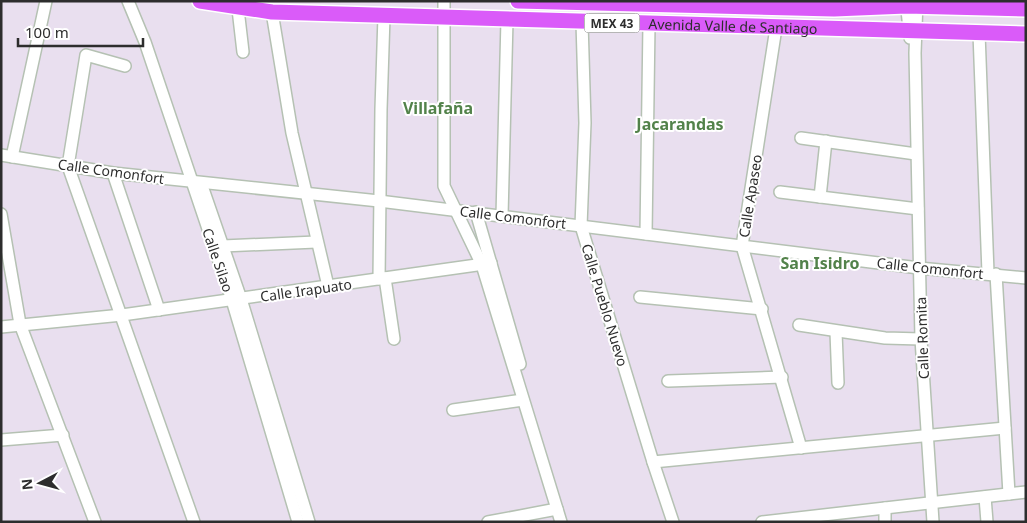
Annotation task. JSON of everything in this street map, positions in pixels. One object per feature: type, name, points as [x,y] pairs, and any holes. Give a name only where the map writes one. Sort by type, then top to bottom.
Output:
[{"type":"main road","name":"Avenida Valle de Santiago","points":[[200,1],[238,9],[272,12],[1026,34]]},
{"type":"main road","name":"Avenida Valle de Santiago","points":[[518,1],[821,5],[911,4],[1026,9]]},
{"type":"street","points":[[7,156],[46,1]]},
{"type":"street","name":"Calle Silao","points":[[128,1],[196,182],[237,299],[309,522]]},
{"type":"street","points":[[444,1],[442,178],[446,195],[486,264],[567,522]]},
{"type":"street","name":"Calle Romita","points":[[911,4],[915,53],[921,339],[926,436],[935,502]]},
{"type":"street","points":[[238,9],[243,52]]},
{"type":"street","points":[[272,12],[290,125],[316,242],[328,286]]},
{"type":"street","points":[[384,16],[379,201],[382,279],[394,339]]},
{"type":"street","points":[[502,216],[507,20]]},
{"type":"street","name":"Calle Pueblo Nuevo","points":[[582,22],[585,123],[581,226],[653,462],[674,522]]},
{"type":"street","points":[[646,234],[649,24]]},
{"type":"street","name":"Calle Apaseo","points":[[776,28],[742,246],[782,377],[801,448]]},
{"type":"street","points":[[979,33],[992,274],[1005,428],[1008,494]]},
{"type":"street","points":[[124,66],[86,55],[68,166],[194,522]]},
{"type":"street","points":[[801,138],[916,154]]},
{"type":"street","points":[[820,197],[826,141]]},
{"type":"street","name":"Calle Comonfort","points":[[7,156],[113,174],[476,212],[919,268],[1026,278]]},
{"type":"street","points":[[113,174],[159,310]]},
{"type":"street","name":"Calle Silao","points":[[196,182],[223,246],[298,522]]},
{"type":"street","points":[[780,192],[918,209]]},
{"type":"street","points":[[476,212],[486,264],[523,400],[560,522]]},
{"type":"street","points":[[1,214],[20,324],[96,522]]},
{"type":"street","points":[[223,246],[316,242]]},
{"type":"street","name":"Calle Irapuato","points":[[1,327],[122,315],[486,264]]},
{"type":"street","points":[[640,297],[762,309]]},
{"type":"street","points":[[798,325],[885,338],[921,339]]},
{"type":"street","points":[[836,332],[838,382]]},
{"type":"street","points":[[668,381],[782,377]]},
{"type":"street","points":[[453,410],[523,400]]},
{"type":"street","points":[[653,462],[1005,428]]},
{"type":"street","points":[[1,440],[63,435]]},
{"type":"street","points":[[762,522],[837,518],[885,508],[1026,492]]},
{"type":"street","points":[[985,497],[987,522]]},
{"type":"street","points":[[933,522],[935,502]]},
{"type":"street","points":[[935,502],[939,522]]},
{"type":"street","points":[[885,508],[885,522]]},
{"type":"street","points":[[488,522],[557,509]]},
{"type":"district","name":"Villafaña","points":[[438,108]]},
{"type":"district","name":"Jacarandas","points":[[680,124]]},
{"type":"district","name":"San Isidro","points":[[820,263]]}]
